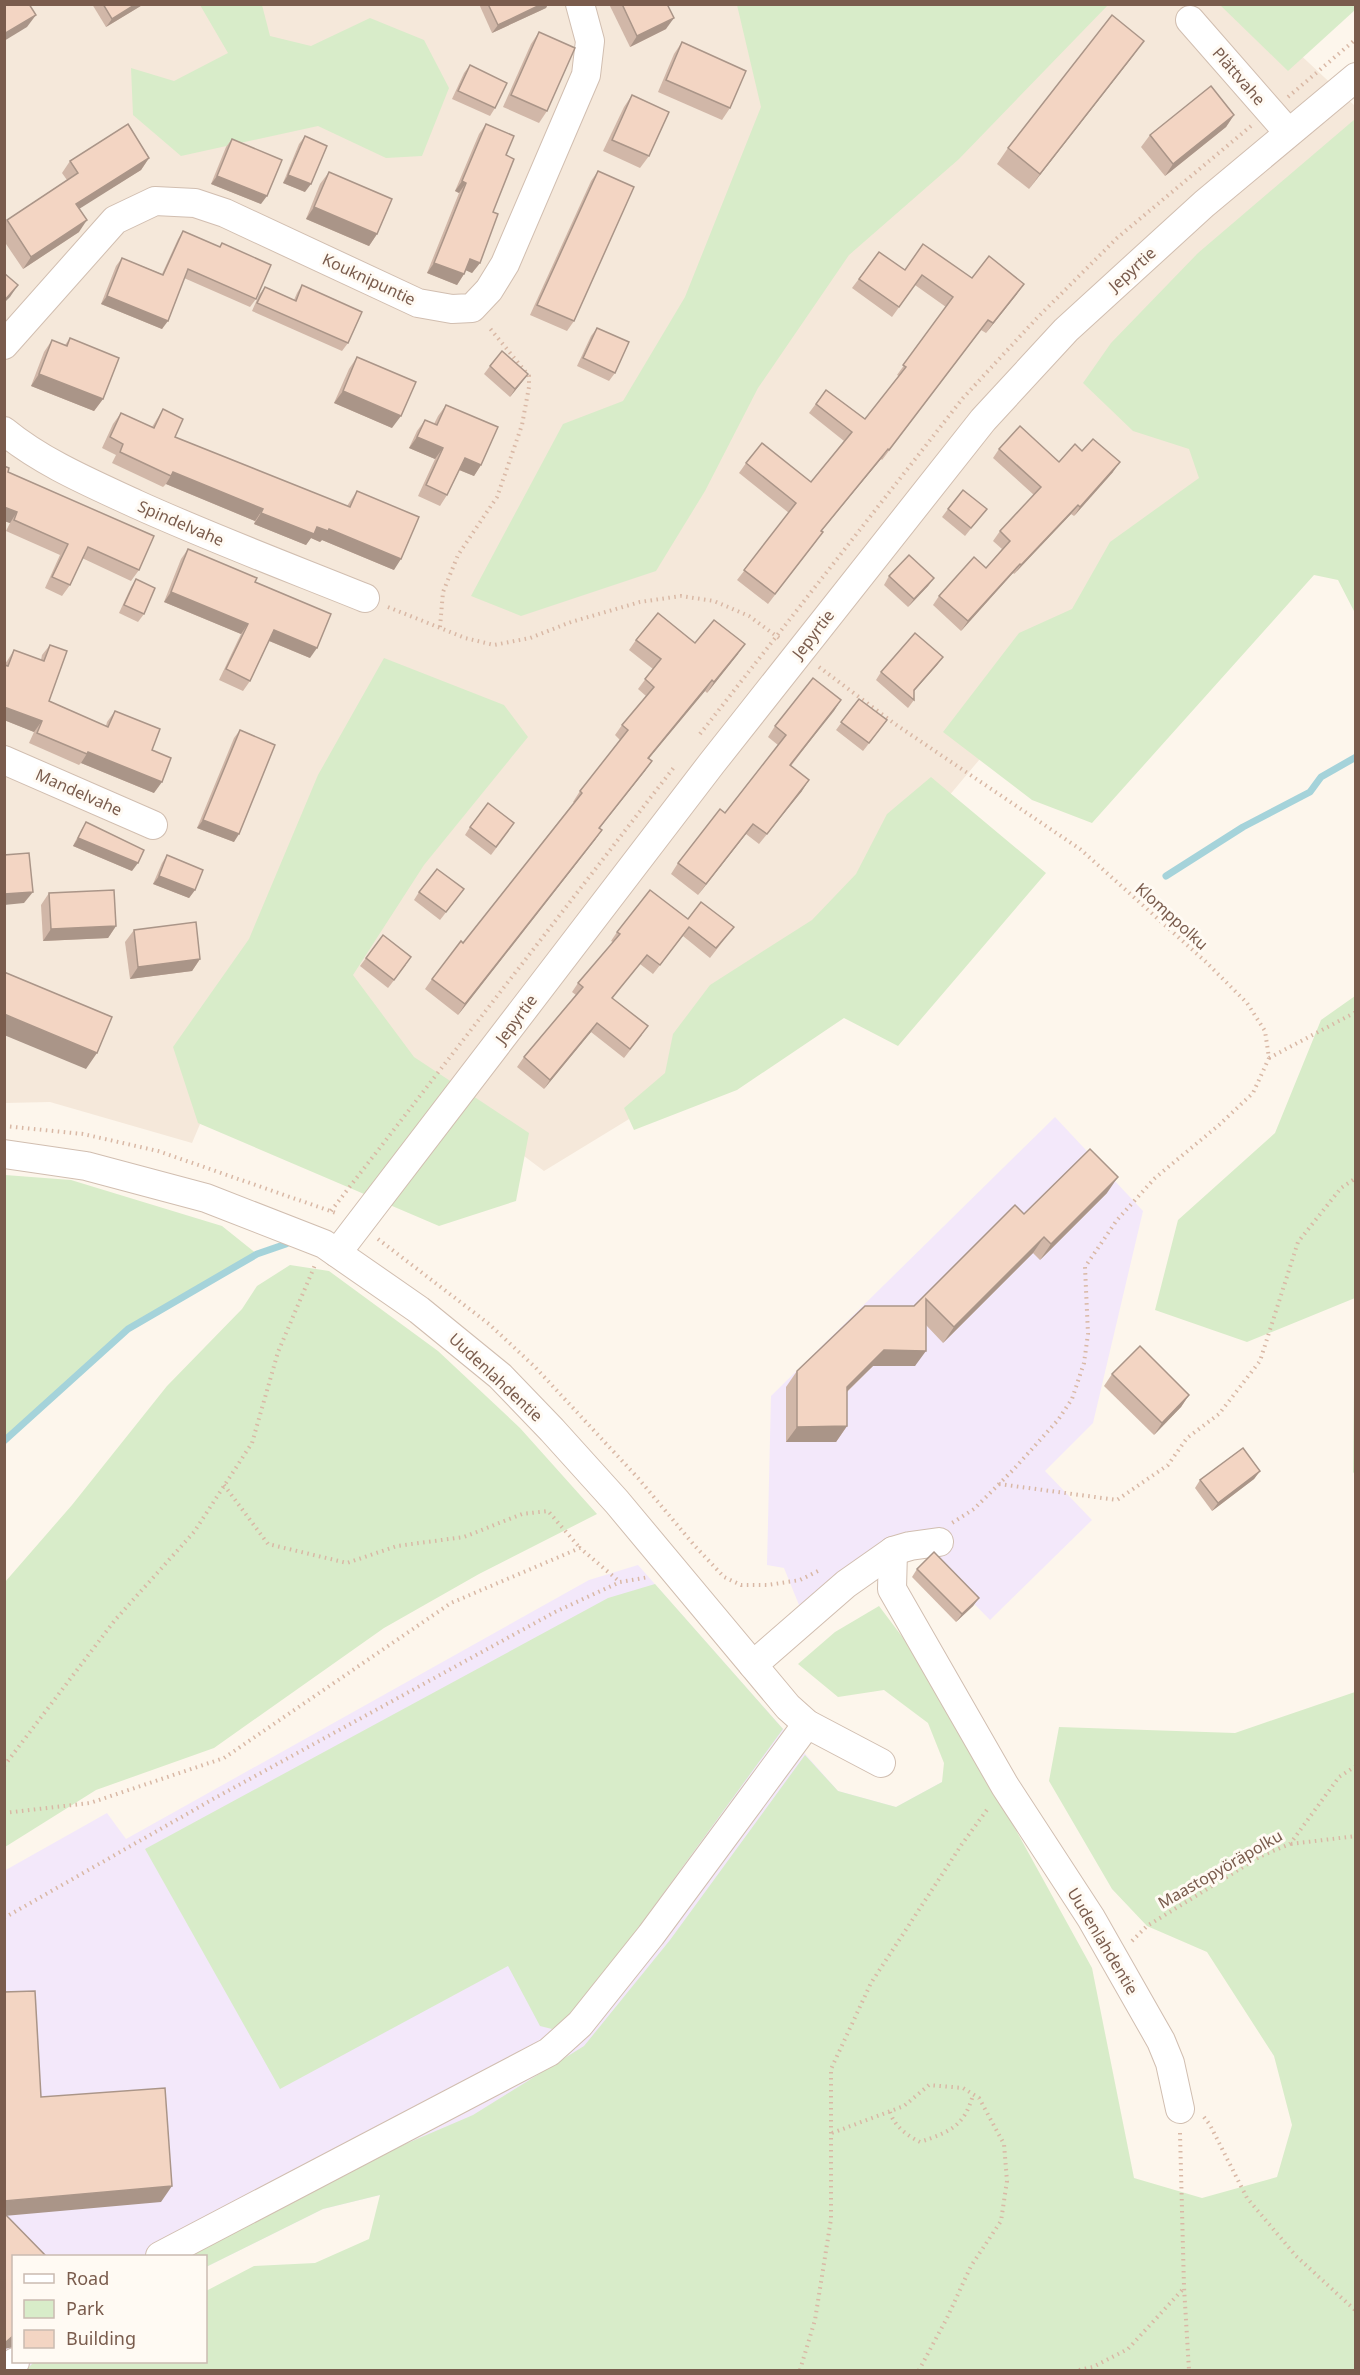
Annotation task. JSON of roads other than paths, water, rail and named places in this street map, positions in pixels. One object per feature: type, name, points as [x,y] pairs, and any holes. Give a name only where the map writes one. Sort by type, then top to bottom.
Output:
[{"type":"street","name":"Kouknipuntie","points":[[4,345],[116,220],[155,201],[195,203],[225,213],[418,303],[452,309],[472,308],[489,290],[505,264],[586,75],[590,41],[580,4]]},
{"type":"street","name":"Plättvahe","points":[[1191,20],[1288,132]]},
{"type":"street","name":"Jepyrtie","points":[[330,1248],[358,1224],[799,652],[983,420],[1074,322],[1204,204],[1356,76]]},
{"type":"street","name":"Spindelvahe","points":[[4,431],[20,444],[80,478],[185,526],[365,598]]},
{"type":"street","name":"Mandelvahe","points":[[4,760],[153,825]]},
{"type":"street","name":"Uudenlahdentie","points":[[4,1154],[86,1166],[206,1198],[330,1248],[419,1310],[500,1376],[617,1502],[788,1707],[807,1724],[881,1763]]},
{"type":"street","points":[[753,1665],[846,1584],[893,1551],[943,1533]]},
{"type":"street","name":"Uudenlahdentie","points":[[893,1551],[892,1589],[1005,1786],[1091,1917],[1161,2041],[1192,2113]]},
{"type":"street","points":[[162,2255],[549,2052],[580,2024],[623,1971],[807,1724]]},
{"type":"waterway","points":[[1166,876],[1243,827],[1310,792],[1321,777],[1356,757]]},
{"type":"waterway","points":[[4,1441],[128,1329],[257,1254],[286,1244]]}]
